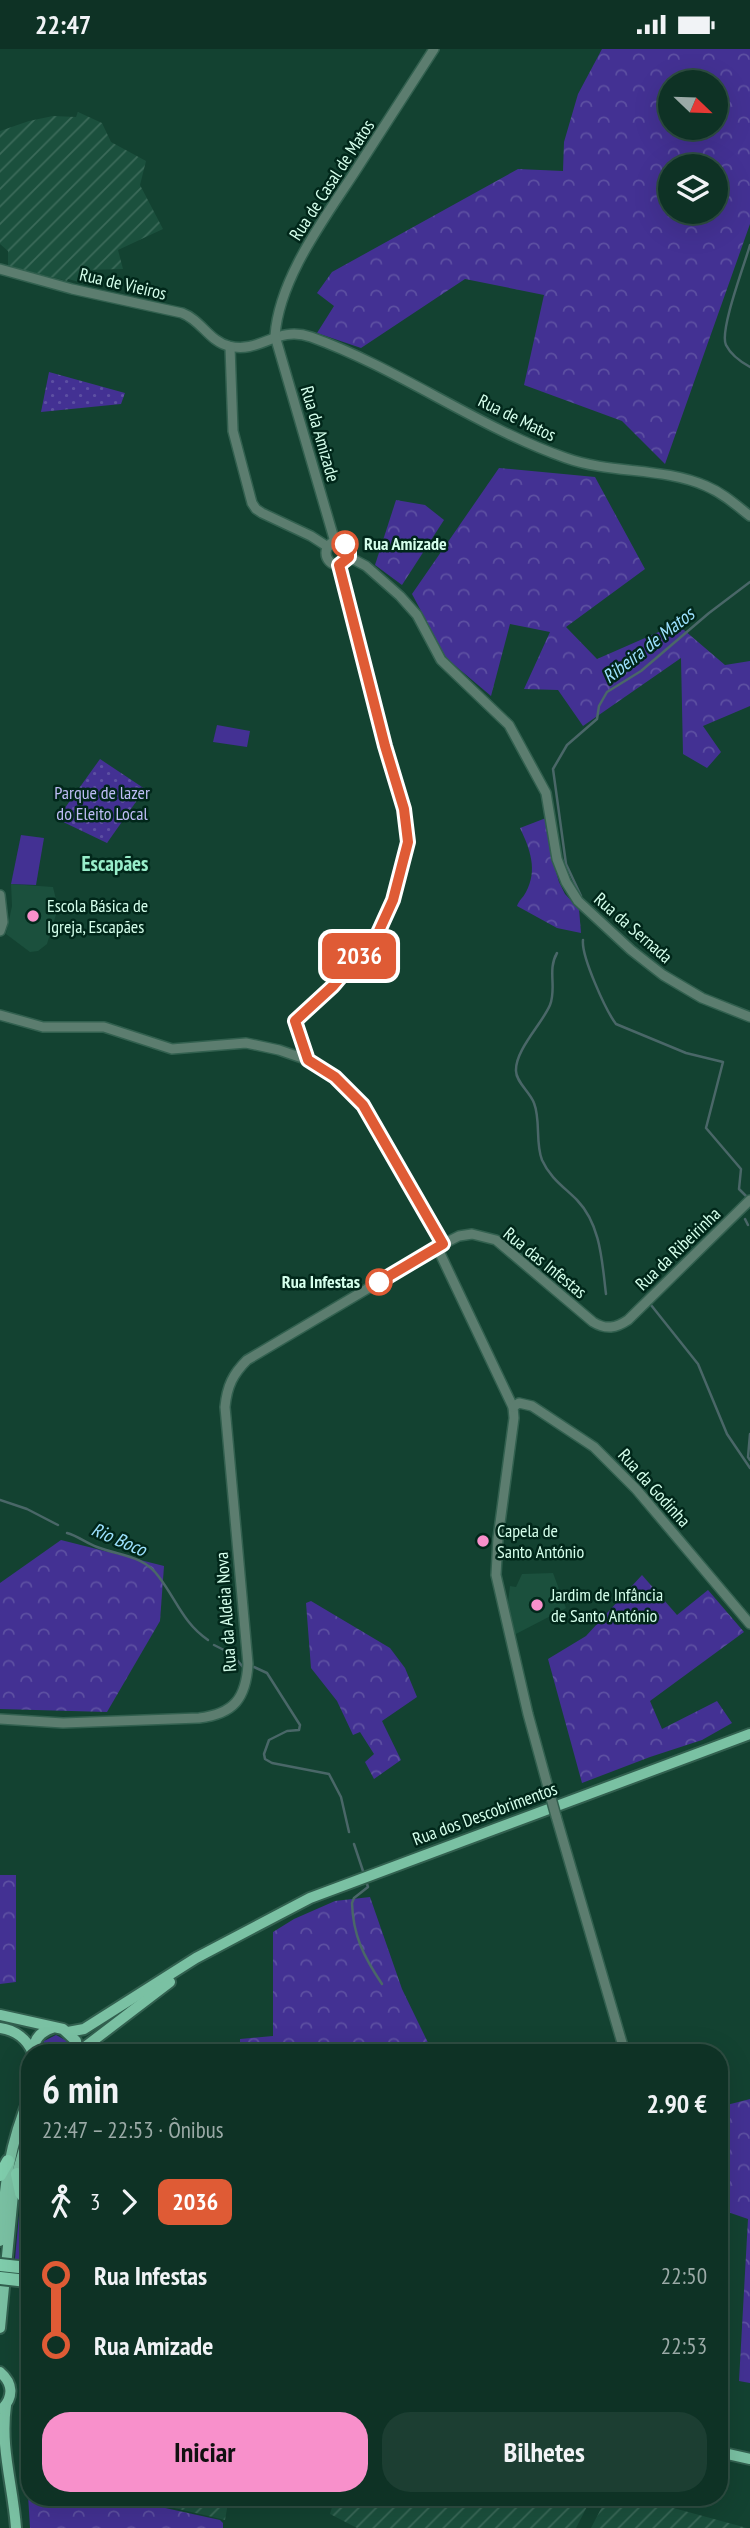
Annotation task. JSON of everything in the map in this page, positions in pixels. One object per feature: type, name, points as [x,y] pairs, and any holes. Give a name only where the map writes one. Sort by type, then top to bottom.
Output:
[{"type":"highway","points":[[0,2175],[8,2161]]},
{"type":"highway","points":[[17,2174],[21,2189]]},
{"type":"highway","points":[[0,2265],[21,2272]]},
{"type":"highway","points":[[0,2278],[21,2276]]},
{"type":"main road","name":"Rua dos Descobrimentos","points":[[68,2032],[84,2029],[196,1958],[310,1898],[750,1734]]},
{"type":"main road","name":"Rua dos Descobrimentos","points":[[89,2044],[153,1994],[236,1936]]},
{"type":"main road","points":[[0,2015],[68,2032],[76,2044]]},
{"type":"main road","points":[[0,2028],[17,2034],[28,2044]]},
{"type":"main road","points":[[35,2044],[40,2034],[52,2028]]},
{"type":"main road","points":[[0,2241],[8,2161],[21,2117]]},
{"type":"main road","points":[[0,2328],[14,2184],[21,2160]]},
{"type":"main road","points":[[0,2372],[11,2387],[9,2400],[3,2408],[2,2448],[16,2528]]},
{"type":"main road","points":[[728,2454],[750,2459]]},
{"type":"street","name":"Rua de Casal de Matos","points":[[275,336],[281,305],[305,247],[434,49]]},
{"type":"street","name":"Rua de Vieiros","points":[[0,269],[72,289],[182,313],[230,347]]},
{"type":"street","name":"Rua de Matos","points":[[275,336],[302,334],[368,361],[511,435],[566,459],[589,465],[684,478],[706,486],[723,495],[750,516]]},
{"type":"street","points":[[275,336],[253,347],[230,347],[233,431],[252,503],[262,513],[310,535],[332,544],[342,542],[348,547],[349,557],[342,564],[333,563],[327,557],[332,544]]},
{"type":"street","name":"Rua da Amizade","points":[[275,336],[332,544]]},
{"type":"street","name":"Rua da Sernada","points":[[349,557],[366,566],[400,596],[417,615],[441,660],[509,725],[546,793],[557,859],[566,882],[578,901],[631,950],[663,975],[702,998],[750,1017]]},
{"type":"street","points":[[0,895],[3,922],[0,931]]},
{"type":"street","points":[[0,1015],[43,1027],[104,1027],[172,1049],[246,1043],[279,1049],[308,1060],[335,1077],[354,1095],[372,1119],[440,1246],[513,1407],[514,1418],[496,1574],[528,1714],[622,2044]]},
{"type":"street","name":"Rua da Ribeirinha","points":[[628,1320],[750,1200]]},
{"type":"street","name":"Rua das Infestas","points":[[229,1383],[247,1360],[459,1235],[490,1237],[600,1326],[619,1326],[628,1320]]},
{"type":"street","name":"Rua da Aldeia Nova","points":[[0,1719],[63,1723],[210,1717],[232,1707],[243,1693],[248,1664],[225,1406],[229,1383]]},
{"type":"street","name":"Rua da Godinha","points":[[513,1407],[519,1403],[532,1406],[594,1447],[636,1489],[750,1624]]},
{"type":"shaded area","points":[[78,112],[102,123],[111,142],[146,161],[140,185],[163,229],[118,250],[123,269],[86,270],[83,283],[8,266],[8,251],[0,244],[0,131],[53,116],[76,117]]},
{"type":"shaded area","name":"Escola Básica de Igreja, Escapães","points":[[11,884],[53,887],[58,908],[47,944],[38,951],[30,952],[6,934],[12,906]]},
{"type":"shaded area","name":"Jardim de Infância de Santo António","points":[[553,1573],[566,1608],[514,1635],[508,1602],[510,1586],[516,1587],[522,1574]]},
{"type":"shaded area","points":[[166,2506],[227,2506],[225,2520]]},
{"type":"shaded area","points":[[332,2506],[587,2506],[576,2528],[357,2528],[330,2514]]},
{"type":"shaded area","points":[[602,2506],[666,2506],[747,2528],[591,2528]]},
{"type":"green space","points":[[602,49],[750,49],[750,224],[665,464],[622,421],[524,385],[544,295],[465,279],[361,348],[317,333],[334,306],[317,293],[332,272],[518,169],[563,171],[564,142],[578,94]]},
{"type":"green space","points":[[49,372],[125,393],[121,404],[41,412]]},
{"type":"green space","points":[[499,468],[595,477],[645,569],[566,627],[597,659],[677,624],[725,665],[750,661],[750,706],[703,726],[721,752],[707,768],[683,754],[681,658],[583,726],[558,690],[524,689],[550,632],[510,624],[491,696],[446,658],[412,594]]},
{"type":"green space","points":[[396,500],[425,505],[444,520],[402,585],[375,565]]},
{"type":"green space","points":[[217,725],[250,731],[247,747],[213,742]]},
{"type":"green space","name":"Parque de lazer do Eleito Local","points":[[100,759],[145,789],[107,843],[57,819]]},
{"type":"green space","points":[[546,818],[550,851],[559,882],[565,894],[579,909],[581,933],[557,928],[517,906],[532,876],[529,852],[520,828]]},
{"type":"green space","points":[[21,835],[44,838],[36,885],[11,884]]},
{"type":"green space","points":[[61,1540],[164,1566],[160,1621],[107,1712],[0,1709],[0,1583]]},
{"type":"green space","points":[[642,1575],[677,1615],[708,1590],[744,1632],[650,1701],[662,1729],[717,1701],[732,1723],[702,1740],[582,1783],[548,1659],[586,1636]]},
{"type":"green space","points":[[311,1601],[390,1648],[405,1668],[417,1697],[382,1721],[401,1760],[374,1779],[365,1762],[374,1754],[360,1732],[353,1735],[337,1701],[311,1668],[306,1603]]},
{"type":"green space","points":[[0,1875],[16,1875],[16,1982],[0,1984]]},
{"type":"green space","points":[[370,1897],[402,1989],[429,2044],[240,2044],[240,2039],[273,2036],[273,1932],[294,1919],[335,1901]]},
{"type":"green space","points":[[56,2035],[69,2044],[43,2044]]},
{"type":"green space","points":[[750,2099],[750,2383],[739,2381],[748,2219],[728,2212],[728,2105]]},
{"type":"green space","points":[[20,2204],[21,2260],[15,2259]]},
{"type":"green space","points":[[29,2506],[156,2506],[220,2520],[223,2523],[223,2528],[30,2528]]},
{"type":"waterway","name":"Ribeira de Matos","points":[[750,245],[729,312],[725,337],[731,352],[750,367]]},
{"type":"waterway","name":"Ribeira de Matos","points":[[581,896],[566,864],[553,769],[567,745],[597,719],[599,706],[607,692],[641,671],[750,582]]},
{"type":"waterway","name":"Ribeira de Matos","points":[[583,940],[583,948],[595,983],[616,1024],[686,1053],[723,1062],[706,1128],[741,1169],[739,1189],[747,1197]]},
{"type":"waterway","points":[[557,953],[553,966],[550,1005],[524,1046],[516,1071],[536,1110],[542,1160],[549,1172],[585,1210],[596,1232],[606,1294]]},
{"type":"waterway","points":[[745,1219],[748,1225]]},
{"type":"waterway","points":[[651,1305],[698,1364],[727,1434],[750,1468]]},
{"type":"waterway","name":"Ribeira de Matos","points":[[750,1434],[750,1460]]},
{"type":"waterway","name":"Rio Boco","points":[[0,1500],[27,1509],[58,1525]]},
{"type":"waterway","name":"Rio Boco","points":[[67,1533],[146,1564],[159,1577],[192,1626],[208,1640]]},
{"type":"waterway","name":"Rio Boco","points":[[214,1645],[232,1654],[243,1667]]},
{"type":"waterway","name":"Rio Boco","points":[[254,1667],[267,1673],[300,1725],[299,1730],[287,1731],[269,1740],[265,1759],[272,1763],[329,1774],[341,1797],[349,1832]]},
{"type":"waterway","name":"Rio Boco","points":[[354,1844],[363,1871]]},
{"type":"waterway","name":"Rio Boco","points":[[367,1884],[368,1887],[354,1898],[353,1915],[361,1946],[382,1984]]},
{"type":"bus line","name":"2036","points":[[345,544],[349,557],[339,565],[385,746],[404,809],[408,842],[393,900],[378,933],[333,986],[295,1021],[308,1060],[335,1077],[363,1105],[443,1244],[379,1282]]},
{"type":"place","name":"Rua Amizade","points":[[345,544]]},
{"type":"place","name":"Escola Básica de Igreja, Escapães","points":[[33,916]]},
{"type":"place","name":"Rua Infestas","points":[[379,1282]]},
{"type":"place","name":"Capela de Santo António","points":[[483,1541]]},
{"type":"place","name":"Jardim de Infância de Santo António","points":[[537,1605]]},
{"type":"district","name":"Escapães","points":[[115,864]]}]
